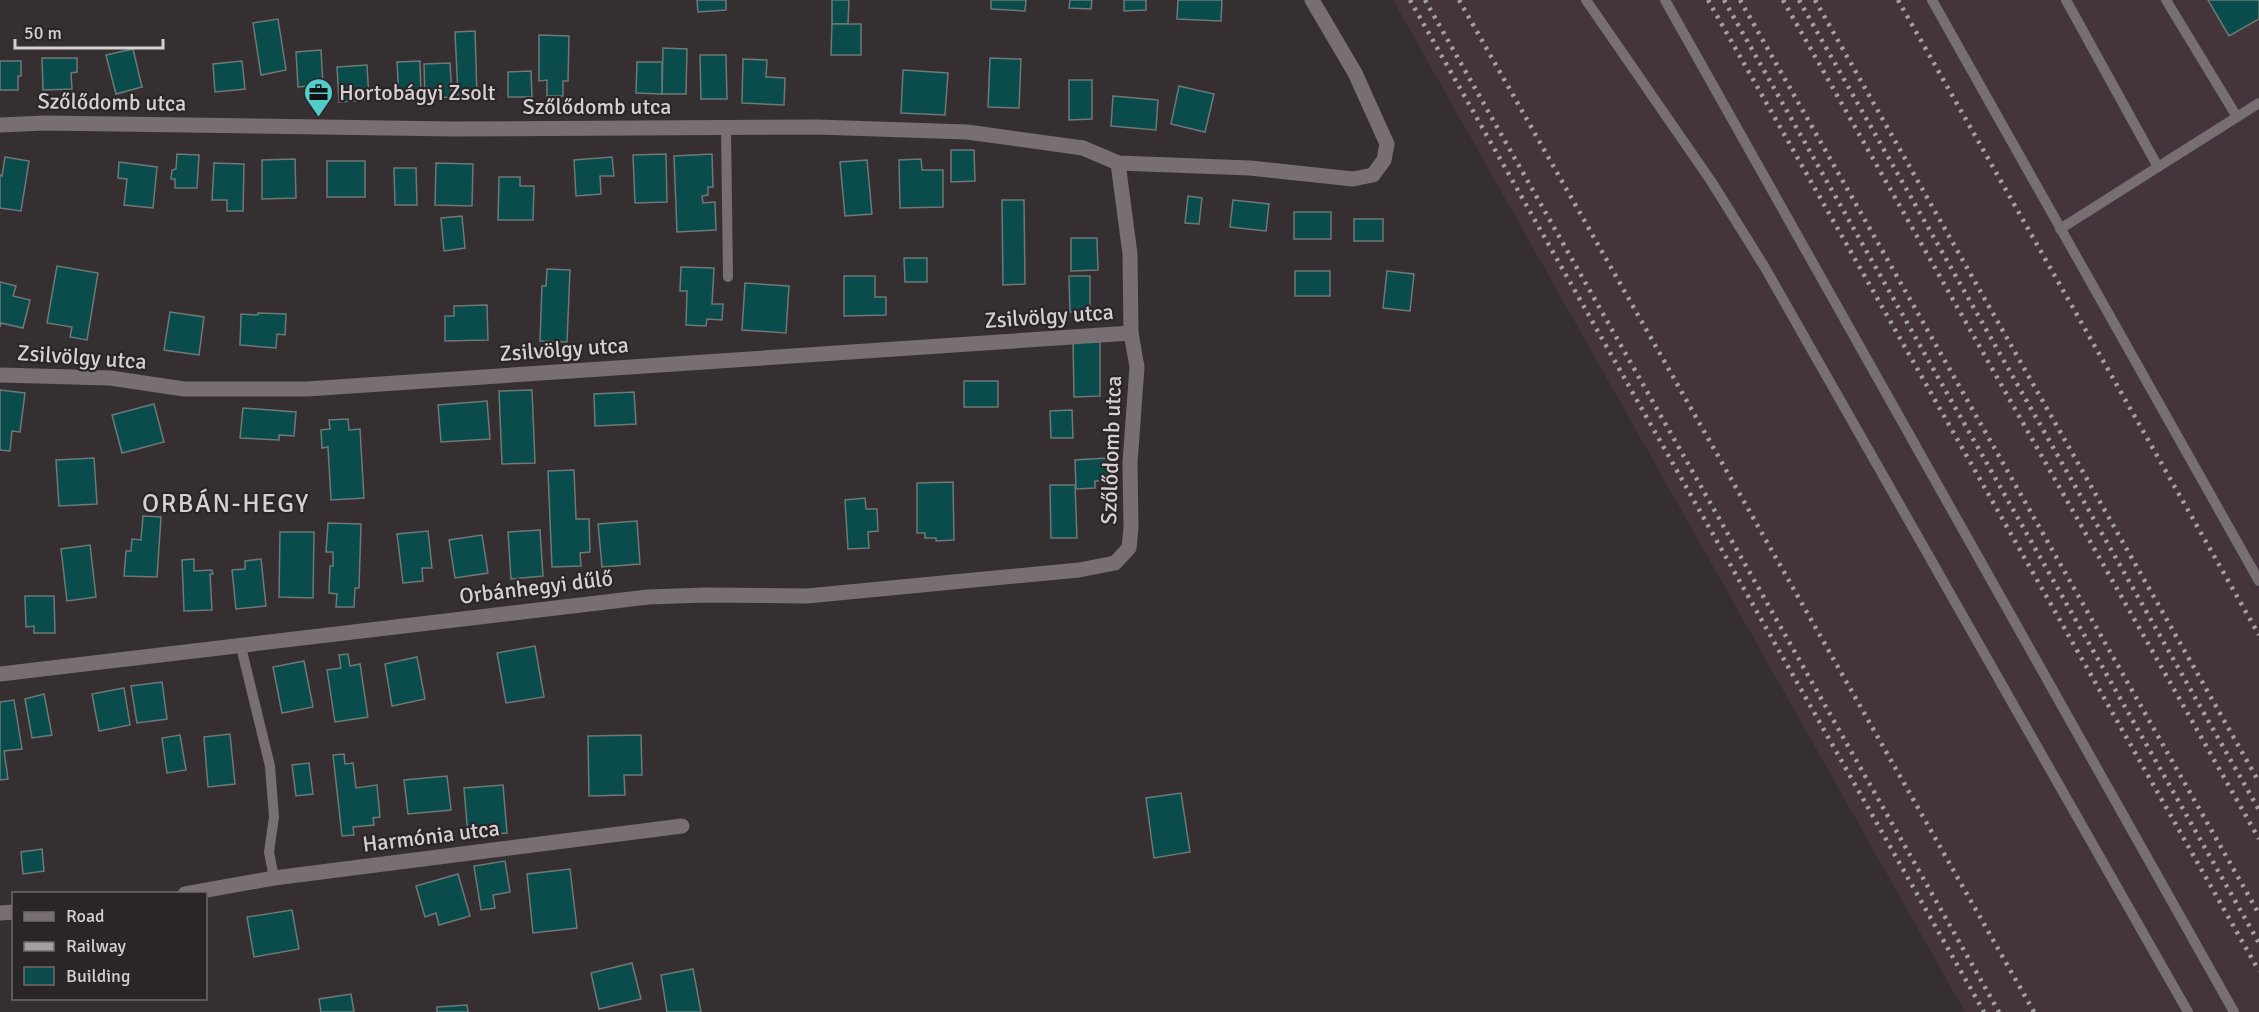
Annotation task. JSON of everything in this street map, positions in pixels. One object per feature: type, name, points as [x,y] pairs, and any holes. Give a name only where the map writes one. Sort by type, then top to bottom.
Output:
[{"type":"street","points":[[1118,163],[1250,168],[1353,178],[1373,175],[1384,160],[1387,144],[1355,73],[1312,0]]},
{"type":"street","name":"Szőlődomb utca","points":[[0,125],[44,123],[454,129],[817,127],[967,132],[1083,148],[1118,163],[1130,254],[1131,333],[1137,367],[1130,463],[1131,528],[1128,549],[1115,563],[1079,570]]},
{"type":"street","name":"Zsilvölgy utca","points":[[0,375],[110,378],[184,389],[307,389],[1131,333]]},
{"type":"street","name":"Orbánhegyi dűlő","points":[[0,675],[648,597],[807,596],[1079,570]]},
{"type":"street","name":"Harmónia utca","points":[[196,892],[274,878],[682,826]]},
{"type":"lane","points":[[1586,0],[1711,181],[1764,266],[2188,1012]]},
{"type":"lane","points":[[1665,0],[2234,1012]]},
{"type":"lane","points":[[1932,0],[2259,581]]},
{"type":"lane","points":[[2066,0],[2158,167]]},
{"type":"lane","points":[[2166,0],[2237,117]]},
{"type":"lane","points":[[2060,229],[2259,103]]},
{"type":"lane","points":[[726,127],[728,277]]},
{"type":"lane","points":[[241,647],[270,766],[274,817],[269,852],[274,878]]},
{"type":"shaded area","points":[[1393,0],[2259,0],[2259,1012],[1965,1012]]},
{"type":"building","points":[[697,0],[726,0],[726,10],[698,12]]},
{"type":"building","points":[[832,0],[849,0],[848,24],[832,24]]},
{"type":"building","points":[[991,0],[1026,0],[1025,11],[991,9]]},
{"type":"building","points":[[1070,0],[1092,0],[1091,9],[1069,8]]},
{"type":"building","points":[[1124,0],[1146,0],[1146,10],[1124,11]]},
{"type":"building","points":[[1178,0],[1222,0],[1221,21],[1177,19]]},
{"type":"building","points":[[2208,0],[2259,0],[2259,19],[2229,36]]},
{"type":"building","points":[[278,19],[286,70],[261,75],[253,23]]},
{"type":"building","points":[[832,24],[861,24],[861,55],[831,55]]},
{"type":"building","points":[[475,31],[477,95],[458,96],[455,32]]},
{"type":"building","points":[[539,35],[569,36],[568,81],[563,81],[563,96],[547,96],[547,80],[539,81]]},
{"type":"building","points":[[663,48],[687,49],[686,94],[662,94]]},
{"type":"building","points":[[133,49],[142,87],[116,94],[106,55]]},
{"type":"building","points":[[321,50],[323,85],[298,87],[296,52]]},
{"type":"building","points":[[700,55],[726,55],[727,99],[701,99]]},
{"type":"building","points":[[42,58],[77,58],[77,72],[71,73],[72,89],[43,90]]},
{"type":"building","points":[[990,58],[1021,59],[1019,108],[988,107]]},
{"type":"building","points":[[743,59],[767,60],[766,77],[785,78],[784,105],[742,103]]},
{"type":"building","points":[[0,61],[21,61],[18,90],[0,90]]},
{"type":"building","points":[[242,61],[245,89],[215,92],[213,64]]},
{"type":"building","points":[[420,61],[421,99],[399,100],[397,62]]},
{"type":"building","points":[[637,62],[662,62],[662,94],[636,93]]},
{"type":"building","points":[[450,63],[452,97],[425,98],[424,64]]},
{"type":"building","points":[[367,65],[369,100],[339,102],[337,67]]},
{"type":"building","points":[[903,70],[948,73],[945,115],[901,113]]},
{"type":"building","points":[[531,71],[532,97],[508,97],[508,72]]},
{"type":"building","points":[[1069,80],[1092,80],[1092,119],[1069,120]]},
{"type":"building","points":[[1179,86],[1214,94],[1205,132],[1171,124]]},
{"type":"building","points":[[1113,96],[1158,100],[1156,130],[1111,126]]},
{"type":"building","points":[[951,150],[974,150],[975,181],[951,182]]},
{"type":"building","points":[[177,154],[199,155],[197,188],[175,188],[175,179],[171,179],[172,170],[176,169]]},
{"type":"building","points":[[666,154],[667,202],[635,203],[633,155]]},
{"type":"building","points":[[712,154],[713,187],[708,187],[708,195],[702,196],[703,203],[715,202],[716,230],[677,232],[674,156]]},
{"type":"building","points":[[5,157],[29,161],[21,211],[0,208],[0,175],[2,176]]},
{"type":"building","points":[[612,157],[614,176],[600,176],[601,194],[576,196],[574,160]]},
{"type":"building","points":[[295,159],[296,198],[262,199],[262,160]]},
{"type":"building","points":[[921,159],[922,170],[943,170],[943,207],[900,208],[899,160]]},
{"type":"building","points":[[867,160],[872,214],[845,216],[840,162]]},
{"type":"building","points":[[327,161],[365,161],[365,197],[327,197]]},
{"type":"building","points":[[119,162],[157,167],[153,208],[124,205],[127,179],[118,178]]},
{"type":"building","points":[[214,163],[244,164],[243,211],[227,211],[227,200],[212,200]]},
{"type":"building","points":[[436,163],[473,164],[472,206],[435,205]]},
{"type":"building","points":[[394,168],[416,168],[417,205],[395,205]]},
{"type":"building","points":[[499,177],[520,177],[520,186],[534,186],[533,220],[498,220]]},
{"type":"building","points":[[1188,196],[1202,198],[1199,224],[1185,223]]},
{"type":"building","points":[[1002,200],[1024,200],[1025,284],[1003,285]]},
{"type":"building","points":[[1233,200],[1269,204],[1266,231],[1230,227]]},
{"type":"building","points":[[1294,212],[1331,212],[1331,239],[1294,239]]},
{"type":"building","points":[[462,216],[465,248],[444,251],[441,218]]},
{"type":"building","points":[[1354,219],[1383,219],[1383,241],[1354,241]]},
{"type":"building","points":[[1071,238],[1097,238],[1098,270],[1071,271]]},
{"type":"building","points":[[904,258],[927,258],[927,282],[905,282]]},
{"type":"building","points":[[57,266],[98,273],[87,340],[70,337],[72,327],[47,323]]},
{"type":"building","points":[[681,267],[714,268],[712,304],[723,304],[722,320],[707,319],[706,326],[686,325],[687,291],[680,291]]},
{"type":"building","points":[[547,269],[570,270],[567,342],[540,341],[542,286],[546,286]]},
{"type":"building","points":[[1295,271],[1330,271],[1330,296],[1295,296]]},
{"type":"building","points":[[1387,271],[1414,274],[1410,311],[1383,308]]},
{"type":"building","points":[[844,276],[875,276],[875,297],[886,297],[886,315],[844,316]]},
{"type":"building","points":[[1069,276],[1090,276],[1090,311],[1070,312]]},
{"type":"building","points":[[0,282],[16,286],[13,296],[30,300],[23,328],[1,323],[0,327]]},
{"type":"building","points":[[745,283],[789,286],[786,333],[742,330]]},
{"type":"building","points":[[487,305],[488,340],[445,341],[445,316],[454,316],[454,306]]},
{"type":"building","points":[[170,312],[204,317],[199,355],[164,350]]},
{"type":"building","points":[[258,313],[286,314],[285,335],[277,334],[276,348],[240,345],[241,314],[258,315]]},
{"type":"building","points":[[1073,342],[1100,342],[1100,396],[1074,397]]},
{"type":"building","points":[[964,381],[998,381],[998,407],[964,407]]},
{"type":"building","points":[[0,390],[25,393],[20,432],[12,431],[10,451],[0,450]]},
{"type":"building","points":[[532,390],[535,463],[502,464],[499,391]]},
{"type":"building","points":[[634,392],[636,424],[595,426],[594,394]]},
{"type":"building","points":[[487,401],[490,439],[441,442],[438,405]]},
{"type":"building","points":[[154,404],[164,442],[122,453],[112,415]]},
{"type":"building","points":[[243,408],[296,412],[294,436],[279,435],[279,440],[240,438]]},
{"type":"building","points":[[1072,410],[1073,438],[1051,438],[1050,411]]},
{"type":"building","points":[[348,419],[349,430],[360,429],[364,498],[331,500],[328,447],[322,448],[321,430],[330,429],[329,420]]},
{"type":"building","points":[[94,458],[97,504],[59,506],[56,460]]},
{"type":"building","points":[[1107,458],[1108,481],[1095,481],[1095,488],[1076,489],[1075,460]]},
{"type":"building","points":[[574,470],[576,519],[589,519],[590,552],[580,553],[581,566],[552,567],[548,471]]},
{"type":"building","points":[[953,482],[954,540],[936,541],[936,538],[925,538],[925,533],[917,533],[917,483]]},
{"type":"building","points":[[1050,485],[1075,485],[1077,538],[1051,538]]},
{"type":"building","points":[[865,498],[866,509],[877,509],[878,531],[868,532],[869,548],[848,549],[845,500]]},
{"type":"building","points":[[143,516],[161,517],[157,577],[124,576],[126,551],[131,551],[132,539],[141,540]]},
{"type":"building","points":[[637,521],[640,564],[602,567],[598,524]]},
{"type":"building","points":[[328,523],[361,524],[359,588],[355,588],[354,607],[336,607],[337,594],[329,593],[333,552],[326,552]]},
{"type":"building","points":[[540,530],[543,576],[511,579],[508,532]]},
{"type":"building","points":[[428,531],[432,568],[422,568],[423,581],[403,583],[397,534]]},
{"type":"building","points":[[280,532],[314,532],[313,598],[279,597]]},
{"type":"building","points":[[482,535],[488,573],[455,578],[449,540]]},
{"type":"building","points":[[90,545],[96,597],[67,601],[61,549]]},
{"type":"building","points":[[194,559],[194,571],[212,570],[213,574],[210,574],[212,610],[184,611],[182,560]]},
{"type":"building","points":[[261,559],[266,606],[236,609],[232,570],[245,569],[245,561]]},
{"type":"building","points":[[25,596],[54,596],[55,633],[34,633],[34,626],[26,627]]},
{"type":"building","points":[[535,646],[544,697],[506,703],[497,653]]},
{"type":"building","points":[[348,654],[350,666],[360,664],[368,717],[335,722],[327,670],[341,668],[339,655]]},
{"type":"building","points":[[417,657],[425,699],[392,706],[385,664]]},
{"type":"building","points":[[304,661],[313,707],[282,713],[273,667]]},
{"type":"building","points":[[162,682],[167,719],[137,723],[131,686]]},
{"type":"building","points":[[124,688],[130,725],[99,731],[92,694]]},
{"type":"building","points":[[44,694],[52,735],[32,738],[25,699]]},
{"type":"building","points":[[14,700],[22,749],[4,751],[8,779],[0,780],[0,702]]},
{"type":"building","points":[[230,734],[235,784],[208,787],[204,737]]},
{"type":"building","points":[[180,735],[186,770],[167,773],[162,738]]},
{"type":"building","points":[[641,735],[642,775],[624,775],[625,795],[589,796],[588,736]]},
{"type":"building","points":[[344,754],[345,764],[353,763],[356,788],[377,785],[380,817],[373,818],[374,825],[353,827],[354,835],[342,836],[333,755]]},
{"type":"building","points":[[309,763],[313,794],[296,796],[292,765]]},
{"type":"building","points":[[447,776],[451,810],[408,814],[404,780]]},
{"type":"building","points":[[503,785],[507,833],[468,836],[464,788]]},
{"type":"building","points":[[1181,793],[1190,852],[1154,858],[1146,798]]},
{"type":"building","points":[[42,849],[44,871],[23,874],[21,852]]},
{"type":"building","points":[[505,861],[510,892],[493,895],[495,908],[481,910],[474,866]]},
{"type":"building","points":[[570,869],[577,928],[533,933],[527,874]]},
{"type":"building","points":[[458,874],[470,916],[439,925],[436,913],[425,917],[416,886]]},
{"type":"building","points":[[292,910],[299,949],[254,957],[247,917]]},
{"type":"building","points":[[632,963],[641,999],[599,1009],[591,973]]},
{"type":"building","points":[[693,969],[701,1012],[667,1012],[661,975]]},
{"type":"building","points":[[351,994],[354,1012],[321,1012],[319,999]]},
{"type":"building","points":[[467,1005],[468,1012],[437,1012],[437,1007]]},
{"type":"railway","points":[[1410,0],[1984,1012]]},
{"type":"railway","points":[[1425,0],[1999,1012]]},
{"type":"railway","points":[[1459,0],[2034,1012]]},
{"type":"railway","points":[[1708,0],[2259,971]]},
{"type":"railway","points":[[1724,0],[2259,943]]},
{"type":"railway","points":[[1740,0],[2259,914]]},
{"type":"railway","points":[[1783,0],[2259,839]]},
{"type":"railway","points":[[1799,0],[2259,810]]},
{"type":"railway","points":[[1815,0],[2259,782]]},
{"type":"railway","points":[[1898,0],[2259,635]]},
{"type":"place","name":"Hortobágyi Zsolt","points":[[318,118]]},
{"type":"district","name":"ORBÁN-HEGY","points":[[226,504]]}]
